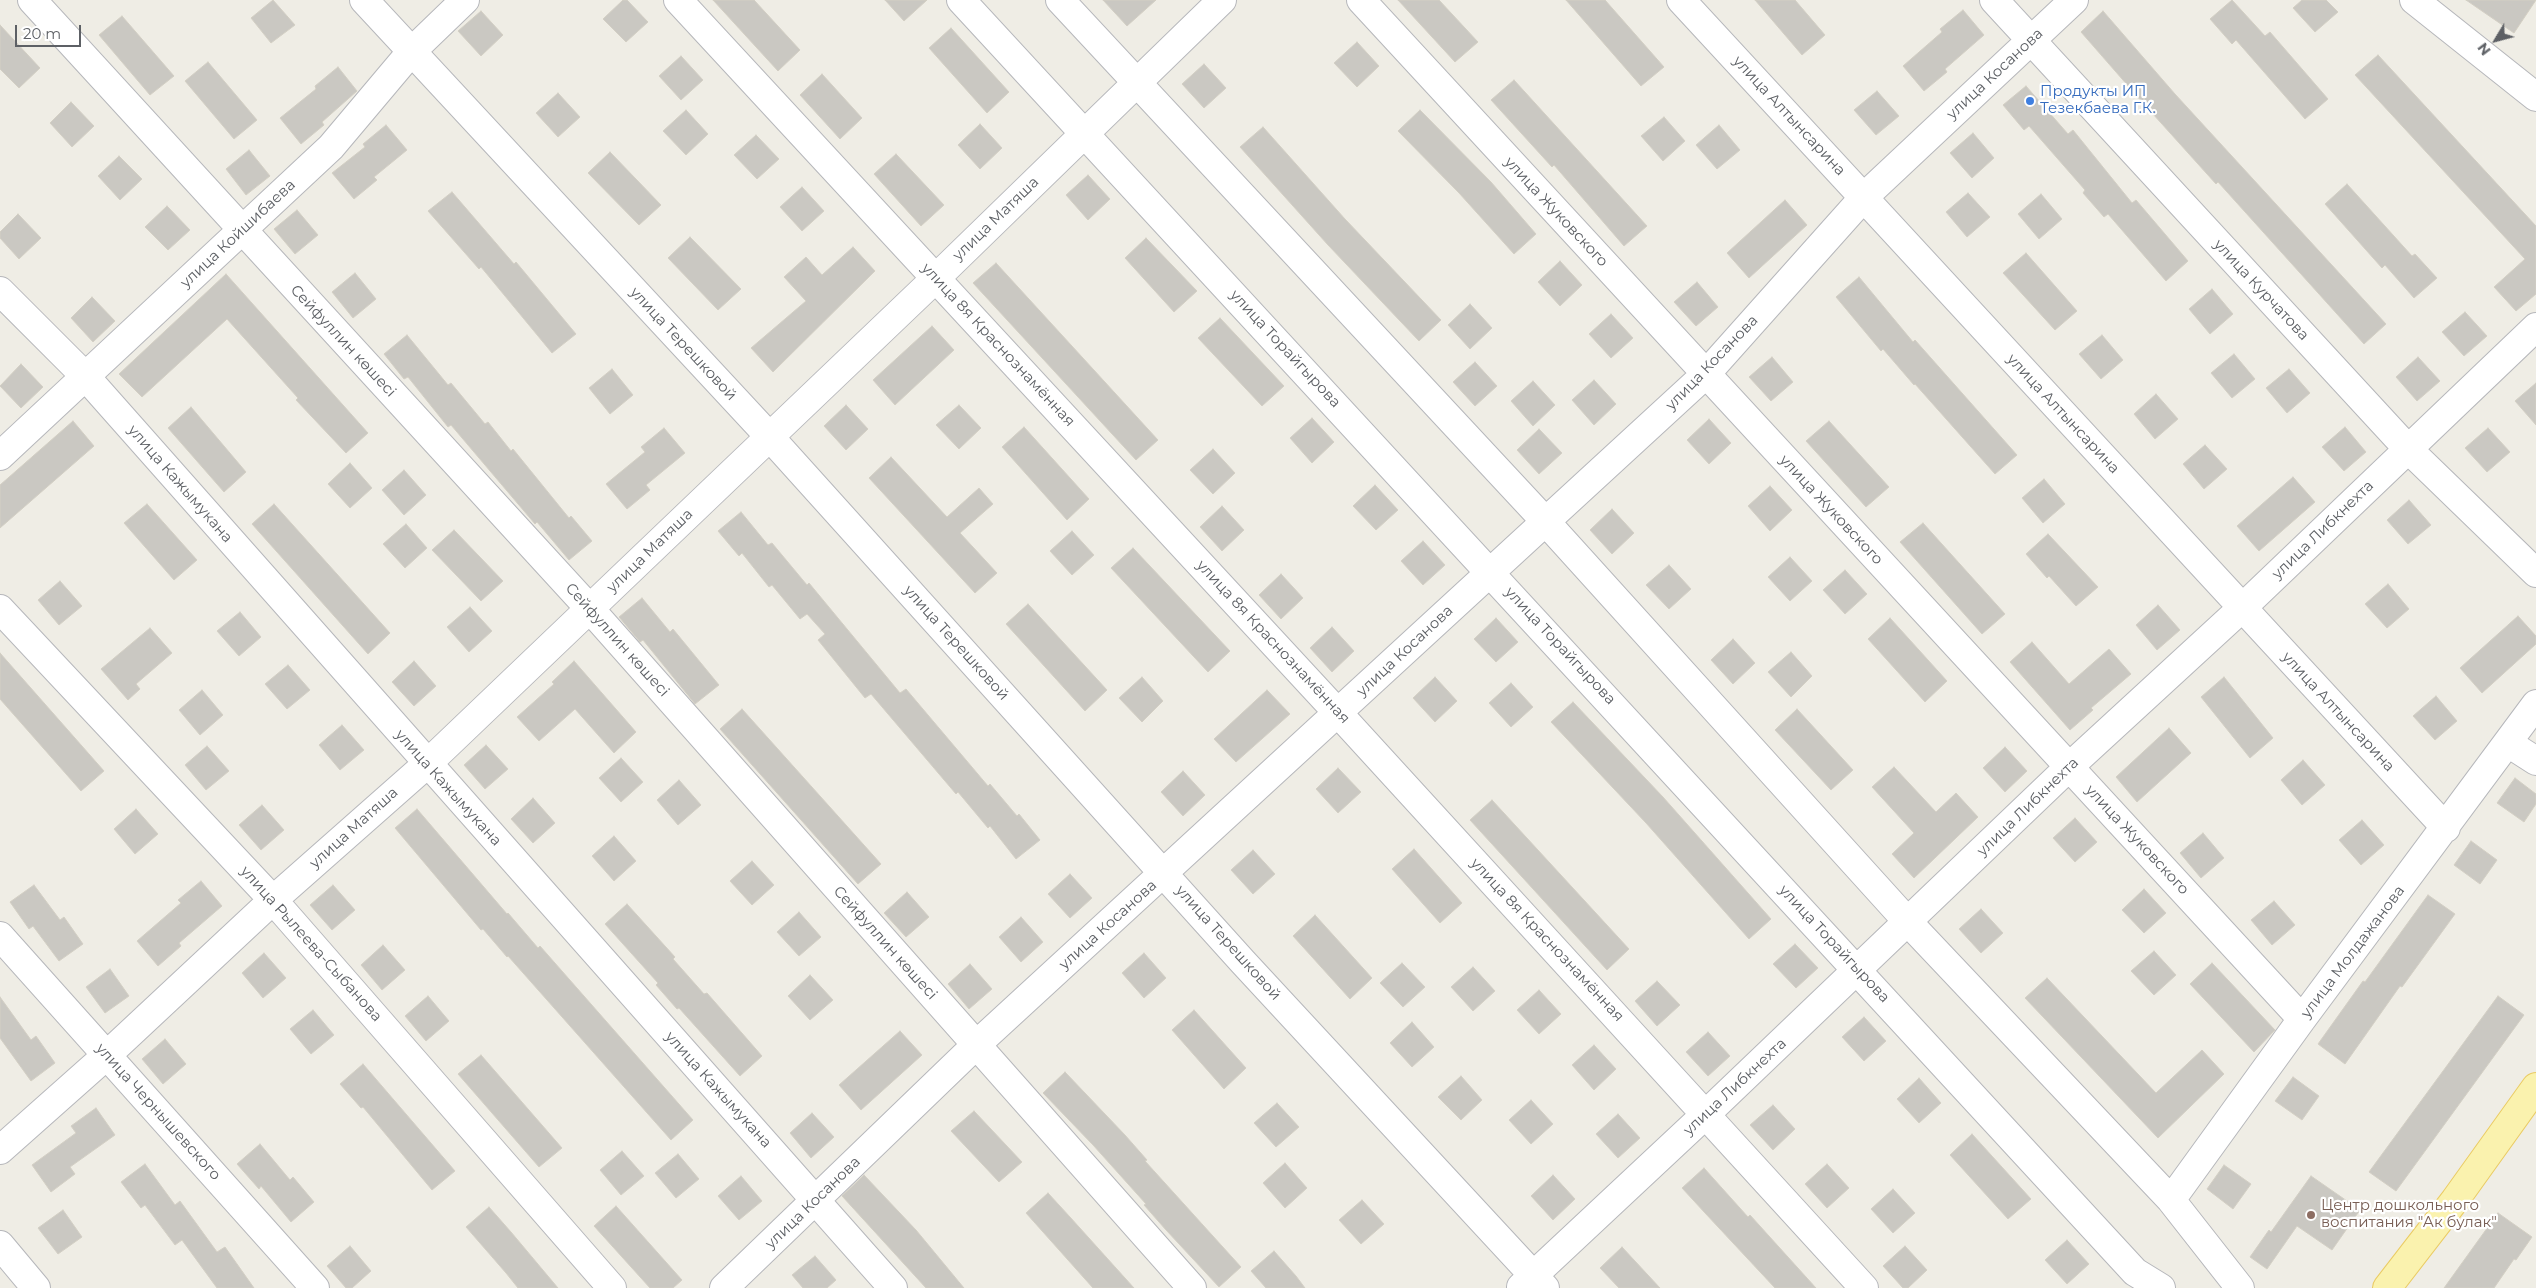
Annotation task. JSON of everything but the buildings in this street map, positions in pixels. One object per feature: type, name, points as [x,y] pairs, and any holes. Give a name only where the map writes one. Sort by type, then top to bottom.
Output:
[{"type":"main road","points":[[2387,1288],[2455,1200],[2536,1087]]},
{"type":"street","name":"Сейфуллин көшесі","points":[[32,0],[241,231],[590,609],[1192,1288]]},
{"type":"street","name":"улица Терешковой","points":[[364,0],[768,436],[1165,873],[1533,1284]]},
{"type":"street","name":"улица Койшибаева","points":[[0,456],[331,147],[411,52],[465,0]]},
{"type":"street","name":"улица 8я Краснознамённая","points":[[678,0],[1338,713],[1864,1288]]},
{"type":"street","name":"улица Торайгырова","points":[[962,0],[1491,571],[2135,1272],[2161,1288]]},
{"type":"street","points":[[1060,0],[1137,80],[1546,522],[1908,922],[2171,1200],[2240,1288]]},
{"type":"street","name":"улица Матяша","points":[[0,1150],[108,1055],[273,900],[427,764],[768,436],[936,278],[1137,80],[1222,0]]},
{"type":"street","name":"улица Жуковского","points":[[1361,0],[2302,1019]]},
{"type":"street","name":"улица Алтынсарина","points":[[1681,0],[2446,828]]},
{"type":"street","name":"улица Курчатова","points":[[1994,0],[2408,449],[2536,573]]},
{"type":"street","name":"улица Косанова","points":[[724,1288],[976,1045],[1706,374],[1864,197],[2074,0]]},
{"type":"street","points":[[2414,0],[2536,97]]},
{"type":"street","name":"улица Кажымукана","points":[[0,291],[86,377],[893,1288]]},
{"type":"street","name":"улица Либкнехта","points":[[1533,1284],[1706,1114],[2069,767],[2242,608],[2536,327]]},
{"type":"street","name":"улица Рылеева-Сыбанова","points":[[0,609],[273,900],[612,1288]]},
{"type":"street","name":"улица Молдажанова","points":[[2171,1200],[2302,1019],[2446,828],[2536,704]]},
{"type":"street","points":[[2508,743],[2536,761]]},
{"type":"street","name":"улица Чернышевского","points":[[0,936],[315,1288]]},
{"type":"street","points":[[0,1245],[36,1288]]},
{"type":"place","name":"Продукты ИП Тезекбаева Г.К.","points":[[2030,101]]},
{"type":"place","name":"Центр дошкольного воспитания \"Ак булак\"","points":[[2311,1215]]}]
